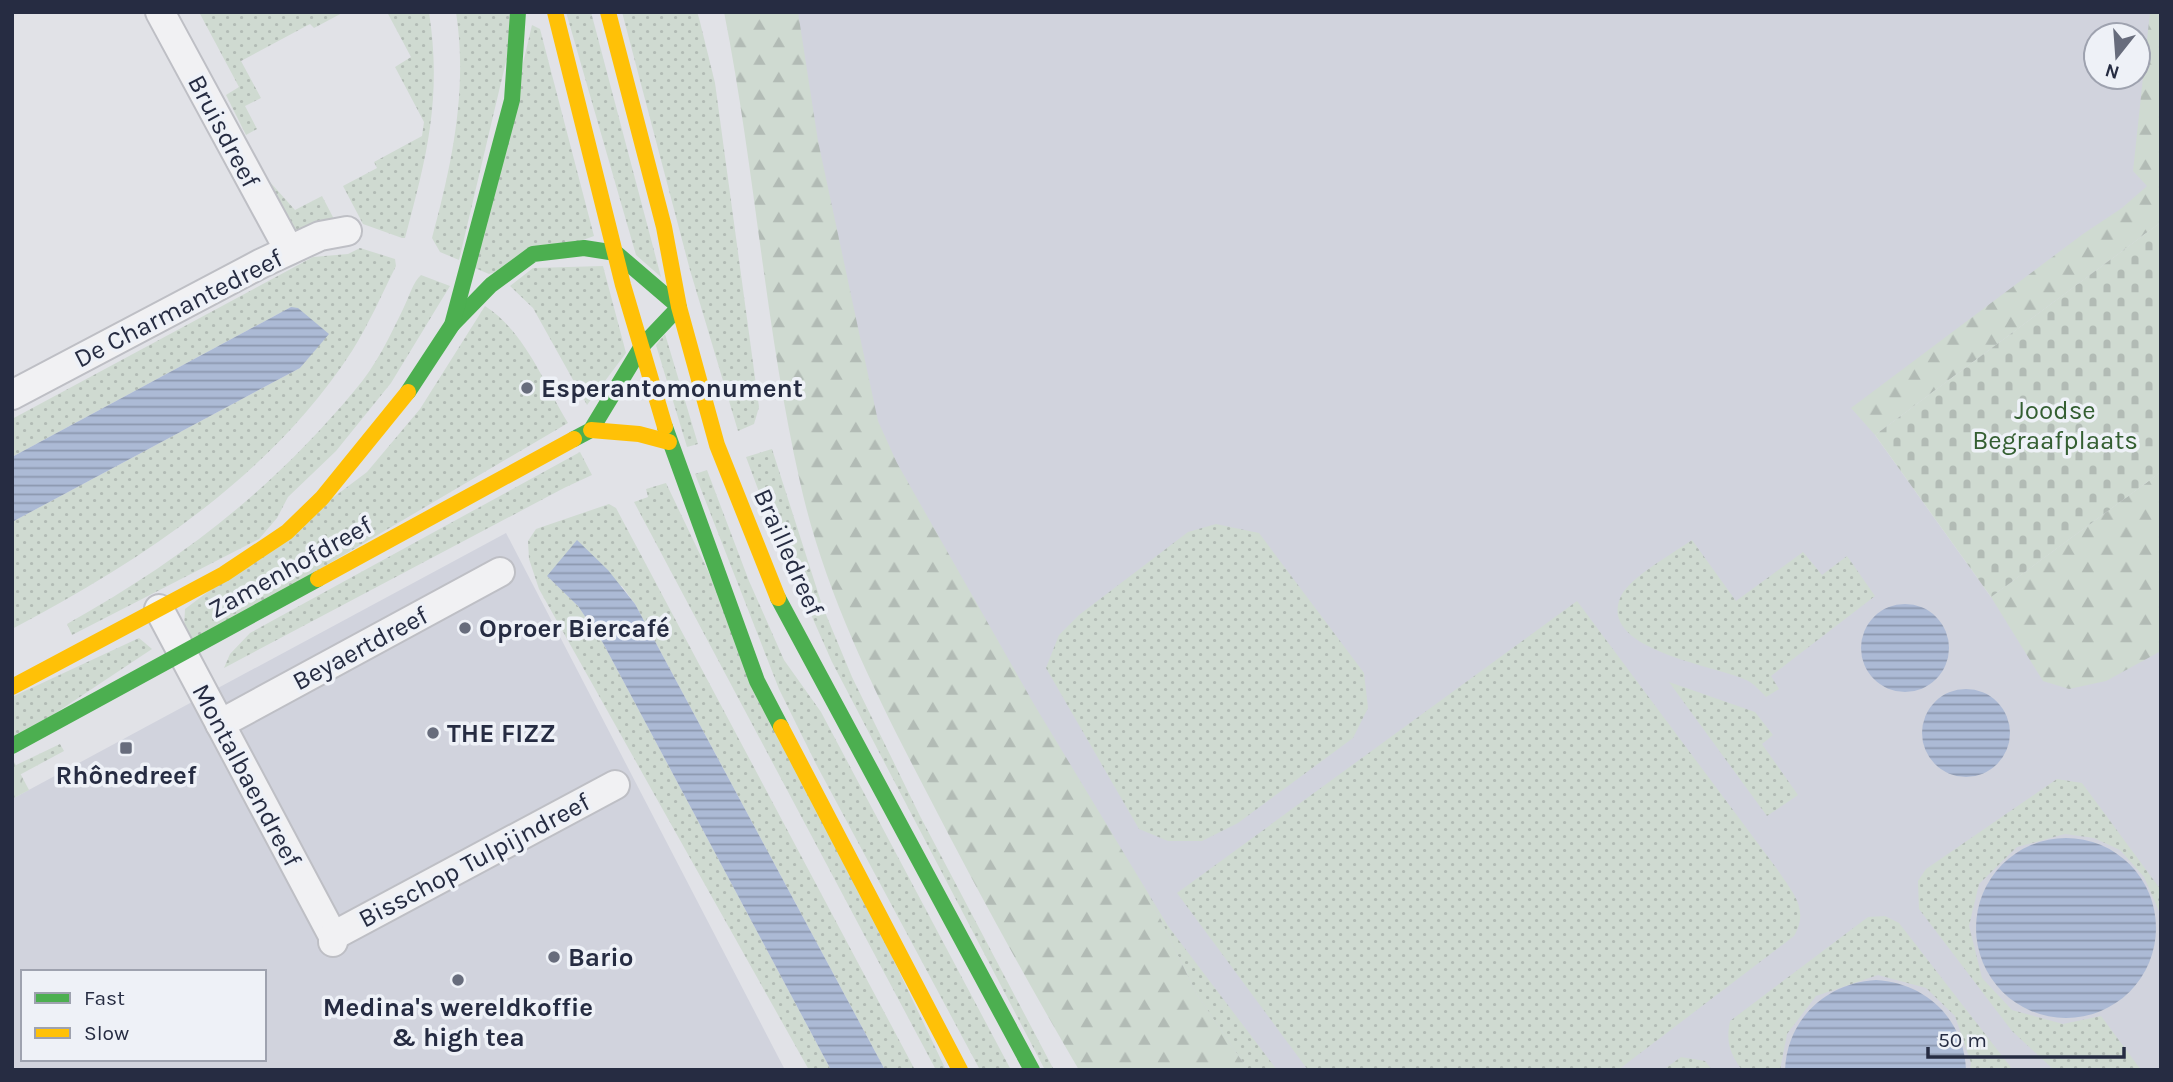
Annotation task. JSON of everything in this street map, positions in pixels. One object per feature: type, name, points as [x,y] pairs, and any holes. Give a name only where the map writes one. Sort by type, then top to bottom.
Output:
[{"type":"main road","name":"Zamenhofdreef","points":[[452,325],[512,100],[518,12]]},
{"type":"main road","points":[[555,12],[669,442],[757,681],[960,1070]]},
{"type":"main road","name":"Brailledreef","points":[[608,12],[664,227],[679,307],[717,445],[773,588],[1032,1070]]},
{"type":"main road","name":"Zamenhofdreef","points":[[12,687],[224,573],[287,532],[314,506],[407,394],[452,325],[491,285],[533,254],[584,248],[617,253]]},
{"type":"main road","points":[[617,253],[679,307]]},
{"type":"main road","name":"Zamenhofdreef","points":[[12,746],[591,430],[642,346],[679,307]]},
{"type":"main road","points":[[591,430],[639,434],[669,442]]},
{"type":"street","name":"Bruisdreef","points":[[160,12],[289,250]]},
{"type":"street","name":"De Charmantedreef","points":[[12,394],[289,250],[320,236],[346,231]]},
{"type":"street","name":"Beyaertdreef","points":[[220,724],[500,572]]},
{"type":"street","name":"Montalbaendreef","points":[[159,609],[333,939]]},
{"type":"street","name":"Bisschop Tulpijndreef","points":[[333,939],[615,785]]},
{"type":"shaded area","points":[[774,12],[2154,12],[2161,46],[2161,222],[1875,435],[1991,597],[2161,472],[2161,1070],[1154,1070],[841,511]]},
{"type":"shaded area","points":[[506,533],[785,1070],[12,1070],[12,799]]},
{"type":"green space","points":[[199,12],[344,12],[314,28],[310,24],[241,61],[261,98],[245,106],[257,129],[246,135],[226,95],[239,87]]},
{"type":"green space","points":[[387,12],[429,12],[433,43],[430,127],[405,238],[363,224],[343,186],[377,168],[374,162],[422,136],[424,122],[395,67],[411,57]]},
{"type":"green space","points":[[456,12],[510,12],[508,53],[459,260],[440,252],[432,238],[452,154],[459,98]]},
{"type":"green space","points":[[566,12],[591,12],[661,277],[636,255]]},
{"type":"green space","points":[[622,12],[697,12],[699,18],[715,83],[759,407],[754,424],[738,431],[690,270]]},
{"type":"green space","points":[[724,12],[798,12],[818,141],[878,421],[897,463],[1035,706],[1148,893],[1196,993],[1248,1070],[1079,1070],[982,897],[888,717],[837,602],[810,523],[800,482],[778,365]]},
{"type":"green space","points":[[2150,12],[2161,12],[2161,222],[1875,435],[1851,408],[2083,234],[2122,208],[2147,186],[2133,171],[2142,91],[2152,91],[2152,21],[2149,21]]},
{"type":"green space","points":[[532,25],[540,29],[594,236],[489,274],[475,268]]},
{"type":"green space","points":[[251,161],[295,210],[322,196],[335,221],[298,237]]},
{"type":"green space","name":"Joodse Begraafplaats","points":[[2161,222],[2161,472],[1991,597],[1875,435]]},
{"type":"green space","points":[[360,248],[395,259],[396,266],[352,351],[319,396],[283,438],[243,476],[155,544],[60,603],[12,629],[12,522],[300,368],[328,334],[291,307],[12,457],[12,419],[313,257],[348,254]]},
{"type":"green space","points":[[603,266],[626,353],[587,405],[533,308],[510,286],[533,268]]},
{"type":"green space","points":[[421,275],[450,286],[391,383],[336,451],[288,497],[277,518],[259,539],[72,635],[67,624],[109,600],[186,548],[257,492],[291,460],[370,371]]},
{"type":"green space","points":[[485,306],[499,317],[523,344],[568,423],[194,643],[184,629],[185,609],[367,472],[420,409]]},
{"type":"green space","points":[[665,334],[698,444],[687,447],[656,345]]},
{"type":"green space","points":[[772,449],[822,605],[852,677],[920,816],[1054,1070],[1045,1070],[832,662],[771,524],[746,457]]},
{"type":"green space","points":[[580,452],[592,475],[224,668],[230,654],[250,633]]},
{"type":"green space","points":[[707,470],[749,581],[784,660],[821,712],[1011,1070],[980,1070],[816,764],[779,689],[695,474]]},
{"type":"green space","points":[[2161,472],[2161,651],[2106,681],[2069,689],[2043,681],[1991,597]]},
{"type":"green space","points":[[666,483],[946,1070],[936,1070],[634,502],[648,497],[646,489]]},
{"type":"green space","points":[[609,504],[616,508],[915,1070],[885,1070],[635,604],[622,586],[548,577],[578,606],[603,643],[831,1070],[809,1070],[539,589],[529,559],[528,541],[536,529]]},
{"type":"green space","points":[[1216,524],[1259,533],[1364,673],[1368,708],[1353,738],[1238,823],[1202,841],[1168,841],[1139,829],[1046,668],[1059,635],[1079,615],[1188,532]]},
{"type":"green space","points":[[1692,540],[1736,601],[1803,552],[1822,575],[1847,556],[1875,596],[1771,676],[1779,689],[1766,697],[1750,682],[1690,663],[1643,644],[1626,631],[1618,615],[1621,596],[1633,581]]},
{"type":"green space","points":[[1577,601],[1788,885],[1800,909],[1794,936],[1618,1070],[1308,1070],[1177,893]]},
{"type":"green space","points":[[139,638],[152,649],[12,742],[12,697]]},
{"type":"green space","points":[[1669,682],[1755,712],[1773,735],[1762,744],[1798,795],[1767,816]]},
{"type":"green space","points":[[60,744],[64,751],[12,779],[12,767]]},
{"type":"green space","points":[[12,758],[29,790],[12,799]]},
{"type":"green space","points":[[2057,779],[2082,783],[2161,890],[2161,916],[2144,877],[2120,850],[2094,838],[2065,834],[2017,847],[1979,884],[1969,926],[1982,978],[2012,1010],[2063,1024],[2101,1016],[2141,1070],[2054,1070],[2012,1031],[1919,909],[1918,881],[1926,869]]},
{"type":"green space","points":[[1148,893],[1168,926],[1277,1070],[1248,1070],[1196,993]]},
{"type":"green space","points":[[1885,916],[1899,923],[2013,1070],[1970,1070],[1971,1063],[1955,1016],[1926,988],[1878,975],[1816,996],[1787,1034],[1780,1070],[1742,1070],[1730,1047],[1730,1021],[1868,917]]},
{"type":"green space","points":[[1681,1057],[1705,1061],[1712,1070],[1663,1070]]},
{"type":"water","points":[[291,307],[298,308],[329,334],[300,368],[12,522],[12,457]]},
{"type":"water","points":[[577,540],[608,570],[635,604],[885,1070],[831,1070],[603,643],[578,606],[547,576]]},
{"type":"water","points":[[1896,604],[1914,604],[1930,611],[1942,623],[1949,639],[1949,657],[1942,673],[1930,685],[1914,692],[1896,692],[1880,685],[1868,673],[1861,657],[1861,639],[1868,623],[1880,611]]},
{"type":"water","points":[[1966,689],[1983,692],[1997,702],[2007,716],[2010,733],[2007,750],[1997,764],[1983,774],[1966,777],[1949,774],[1935,764],[1925,750],[1922,733],[1925,716],[1935,702],[1949,692]]},
{"type":"water","points":[[2066,838],[2101,844],[2130,864],[2150,893],[2156,928],[2150,963],[2130,992],[2101,1012],[2066,1018],[2031,1012],[2002,992],[1982,963],[1976,928],[1982,893],[2002,864],[2031,844]]},
{"type":"water","points":[[1876,980],[1911,988],[1939,1007],[1958,1035],[1966,1070],[1785,1070],[1793,1035],[1812,1007],[1841,988]]},
{"type":"traffic: fast","points":[[408,392],[452,325],[512,100],[518,12]]},
{"type":"traffic: fast","points":[[452,325],[491,285],[533,254],[584,248],[616,253],[679,307],[642,346],[591,430],[574,439]]},
{"type":"traffic: fast","points":[[665,427],[757,681],[781,727]]},
{"type":"traffic: fast","points":[[12,746],[318,579]]},
{"type":"traffic: fast","points":[[778,598],[1032,1070]]},
{"type":"traffic: slow","points":[[555,12],[623,285],[665,427]]},
{"type":"traffic: slow","points":[[608,12],[664,227],[679,307],[717,445],[778,598]]},
{"type":"traffic: slow","points":[[12,687],[224,574],[287,532],[322,498],[408,392]]},
{"type":"traffic: slow","points":[[591,430],[639,434],[669,442]]},
{"type":"traffic: slow","points":[[318,579],[574,439]]},
{"type":"traffic: slow","points":[[781,727],[960,1070]]},
{"type":"place","name":"Esperantomonument","points":[[527,388]]},
{"type":"place","name":"Oproer Biercafé","points":[[465,628]]},
{"type":"place","name":"THE FIZZ","points":[[433,733]]},
{"type":"place","name":"Rhônedreef","points":[[126,748]]},
{"type":"place","name":"Bario","points":[[554,957]]},
{"type":"place","name":"Medina's wereldkoffie & high tea","points":[[458,980]]}]
